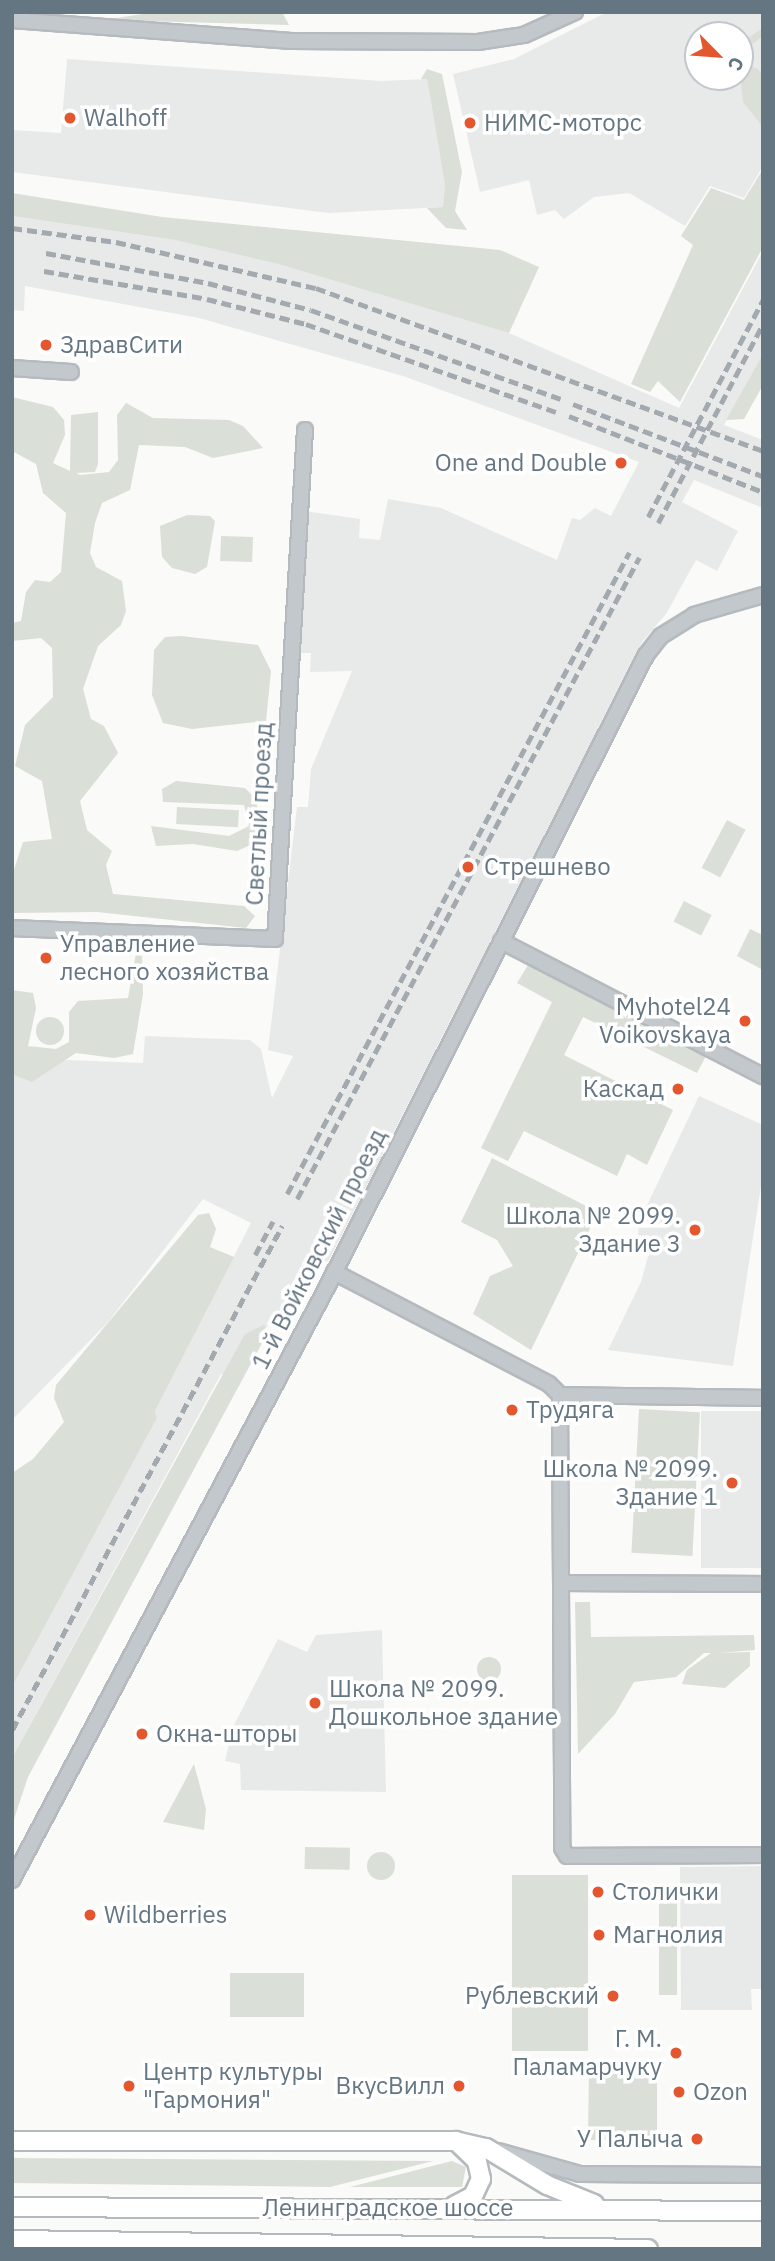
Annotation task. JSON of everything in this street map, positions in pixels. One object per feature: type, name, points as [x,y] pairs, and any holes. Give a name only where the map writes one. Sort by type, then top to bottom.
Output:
[{"type":"main road","points":[[12,2141],[456,2141],[486,2148],[571,2196],[618,2209]]},
{"type":"main road","points":[[447,2208],[473,2196],[481,2179],[477,2161],[456,2141]]},
{"type":"main road","name":"Ленинградское шоссе","points":[[12,2207],[763,2211]]},
{"type":"main road","name":"Ленинградское шоссе","points":[[12,2240],[648,2249]]},
{"type":"street","points":[[12,20],[291,41],[478,42],[524,35],[575,12]]},
{"type":"street","points":[[12,368],[71,372]]},
{"type":"street","name":"Светлый проезд","points":[[12,928],[275,939],[305,430]]},
{"type":"street","name":"1-й Войковский проезд","points":[[12,1880],[334,1272],[646,655],[661,636],[694,615],[763,595]]},
{"type":"street","points":[[501,941],[763,1076]]},
{"type":"street","points":[[334,1272],[549,1384],[560,1395],[763,1398]]},
{"type":"street","points":[[560,1395],[562,1848],[567,1856],[763,1856]]},
{"type":"street","points":[[562,1583],[763,1584]]},
{"type":"street","points":[[486,2148],[580,2174],[763,2175]]},
{"type":"shaded area","points":[[156,12],[282,12],[289,25],[103,20]]},
{"type":"shaded area","points":[[607,12],[763,12],[763,166],[744,198],[710,186],[685,226],[629,193],[594,197],[564,219],[555,210],[537,215],[529,180],[480,192],[453,74],[514,59]]},
{"type":"shaded area","points":[[763,28],[763,36],[754,43],[754,34]]},
{"type":"shaded area","points":[[67,59],[381,81],[427,79],[445,185],[443,207],[328,213],[12,172],[12,130],[61,133]]},
{"type":"shaded area","points":[[754,67],[763,73],[763,127],[743,102],[742,91],[754,91]]},
{"type":"shaded area","points":[[427,69],[442,74],[462,172],[455,211],[467,230],[446,228],[427,208],[443,207],[445,185],[427,79],[421,79]]},
{"type":"shaded area","points":[[763,169],[763,247],[680,402],[658,381],[650,392],[631,384],[693,245],[681,236],[711,188],[744,200]]},
{"type":"shaded area","points":[[12,193],[162,217],[500,250],[539,267],[509,333],[278,264],[175,240],[12,216]]},
{"type":"shaded area","points":[[12,216],[175,240],[278,264],[509,333],[679,408],[763,251],[763,354],[724,425],[763,440],[763,508],[694,480],[682,502],[738,531],[717,571],[696,560],[666,614],[642,642],[329,1260],[311,1268],[283,1321],[273,1316],[240,1378],[221,1374],[12,1758],[12,1687],[157,1418],[155,1411],[251,1223],[203,1199],[108,1322],[12,1420],[12,1073],[67,1060],[143,1063],[145,1036],[250,1040],[261,1049],[272,1098],[293,1056],[268,1050],[297,807],[308,807],[311,769],[352,671],[310,672],[311,653],[299,653],[305,511],[360,519],[359,538],[380,540],[388,499],[441,508],[557,560],[572,518],[580,520],[595,508],[611,516],[639,462],[403,376],[199,318],[25,286],[24,311],[12,310]]},
{"type":"shaded area","points":[[763,354],[763,385],[744,419],[726,420]]},
{"type":"shaded area","points":[[12,397],[53,407],[64,420],[65,435],[53,463],[70,471],[71,415],[98,412],[98,464],[95,472],[76,473],[80,475],[109,472],[118,460],[117,415],[126,403],[153,418],[229,420],[243,426],[263,448],[213,458],[185,447],[139,445],[130,490],[102,503],[95,523],[90,553],[96,567],[122,581],[126,611],[121,625],[98,646],[83,689],[91,719],[104,726],[118,753],[80,801],[87,830],[112,851],[106,865],[113,894],[244,906],[255,916],[246,928],[97,912],[12,913],[12,876],[23,842],[52,839],[42,781],[15,766],[25,725],[53,697],[52,648],[41,638],[12,641],[12,623],[21,621],[26,592],[35,580],[50,582],[61,572],[66,513],[43,493],[36,464],[12,451]]},
{"type":"shaded area","points":[[187,515],[210,516],[215,521],[207,567],[195,574],[172,568],[162,557],[160,526]]},
{"type":"shaded area","points":[[221,536],[253,537],[252,562],[220,561]]},
{"type":"shaded area","points":[[181,636],[258,645],[271,671],[266,721],[192,729],[163,723],[152,695],[154,650],[165,637]]},
{"type":"shaded area","points":[[176,781],[245,788],[256,799],[261,828],[257,842],[237,851],[193,844],[156,846],[151,826],[229,836],[249,826],[244,805],[163,802],[162,789]]},
{"type":"shaded area","points":[[177,807],[239,810],[238,827],[176,824]]},
{"type":"shaded area","points":[[727,820],[746,830],[720,878],[702,868]]},
{"type":"shaded area","points":[[684,901],[712,915],[701,936],[674,921]]},
{"type":"shaded area","points":[[750,929],[763,935],[763,970],[737,956]]},
{"type":"shaded area","points":[[142,949],[143,994],[133,1054],[114,1058],[76,1053],[32,1082],[12,1074],[12,990],[33,993],[36,1008],[28,1046],[56,1049],[69,1042],[69,1012],[78,1001],[128,998],[136,953]]},
{"type":"shaded area","points":[[528,965],[706,1056],[697,1073],[583,1017],[564,1055],[673,1110],[647,1165],[627,1154],[617,1176],[524,1131],[508,1161],[481,1148],[552,1002],[517,983]]},
{"type":"shaded area","points":[[50,1017],[60,1021],[64,1031],[60,1041],[50,1045],[40,1041],[36,1031],[40,1021]]},
{"type":"shaded area","name":"Школа № 2099. Здание 3","points":[[699,1096],[763,1125],[763,1173],[733,1366],[608,1350],[641,1282],[650,1249],[637,1241],[640,1220]]},
{"type":"shaded area","points":[[492,1158],[598,1212],[531,1350],[473,1314],[490,1276],[513,1266],[497,1240],[461,1222]]},
{"type":"shaded area","points":[[209,1213],[216,1229],[210,1247],[234,1257],[155,1411],[157,1418],[12,1687],[12,1473],[33,1459],[64,1422],[54,1398],[56,1385],[198,1215]]},
{"type":"shaded area","points":[[264,1325],[268,1332],[28,1777],[12,1825],[12,1758],[245,1334]]},
{"type":"shaded area","points":[[639,1409],[700,1412],[692,1556],[631,1553]]},
{"type":"shaded area","name":"Школа № 2099. Здание 1","points":[[701,1411],[763,1411],[763,1568],[701,1568]]},
{"type":"shaded area","points":[[575,1602],[590,1602],[591,1637],[754,1635],[755,1650],[718,1653],[750,1652],[750,1666],[725,1688],[682,1684],[687,1670],[711,1653],[704,1653],[676,1677],[634,1682],[615,1714],[578,1754]]},
{"type":"shaded area","name":"Школа № 2099. Дошкольное здание","points":[[382,1630],[386,1792],[241,1790],[240,1764],[225,1761],[233,1727],[278,1639],[307,1652],[316,1635]]},
{"type":"shaded area","points":[[489,1657],[497,1661],[501,1669],[497,1677],[489,1681],[481,1677],[477,1669],[481,1661]]},
{"type":"shaded area","points":[[194,1764],[206,1809],[204,1830],[163,1822]]},
{"type":"shaded area","points":[[305,1847],[350,1848],[350,1870],[305,1869]]},
{"type":"shaded area","points":[[381,1852],[391,1856],[395,1866],[391,1876],[381,1880],[371,1876],[367,1866],[371,1856]]},
{"type":"shaded area","points":[[763,1866],[763,1989],[751,1989],[752,2010],[681,2010],[680,1867]]},
{"type":"shaded area","points":[[512,1875],[588,1875],[588,2051],[512,2051]]},
{"type":"shaded area","points":[[659,1902],[677,1902],[677,1995],[659,1995]]},
{"type":"shaded area","points":[[230,1973],[304,1973],[304,2017],[230,2017]]},
{"type":"shaded area","points":[[594,2063],[657,2063],[657,2140],[588,2140],[589,2069]]},
{"type":"shaded area","points":[[12,2158],[433,2161],[330,2187],[12,2183]]},
{"type":"shaded area","points":[[452,2161],[466,2167],[462,2187],[350,2187]]},
{"type":"railway","points":[[12,228],[116,242],[316,288],[763,451]]},
{"type":"railway","points":[[46,253],[208,283],[311,310],[561,399]]},
{"type":"railway","points":[[44,271],[207,299],[306,324],[556,412]]},
{"type":"railway","points":[[648,517],[763,300]]},
{"type":"railway","points":[[658,523],[763,324]]},
{"type":"railway","points":[[573,404],[763,476]]},
{"type":"railway","points":[[569,416],[763,492]]},
{"type":"railway","points":[[287,1194],[629,553]]},
{"type":"railway","points":[[297,1199],[639,558]]},
{"type":"railway","points":[[255,1255],[273,1221]]},
{"type":"railway","points":[[12,1730],[282,1226]]},
{"type":"place","name":"Walhoff","points":[[70,118]]},
{"type":"place","name":"НИМС-моторс","points":[[470,123]]},
{"type":"place","name":"ЗдравСити","points":[[46,345]]},
{"type":"place","name":"One and Double","points":[[621,463]]},
{"type":"place","name":"Стрешнево","points":[[468,867]]},
{"type":"place","name":"Управление лесного хозяйства","points":[[46,958]]},
{"type":"place","name":"Myhotel24 Voikovskaya","points":[[745,1021]]},
{"type":"place","name":"Каскад","points":[[678,1089]]},
{"type":"place","name":"Школа № 2099. Здание 3","points":[[695,1230]]},
{"type":"place","name":"Трудяга","points":[[512,1410]]},
{"type":"place","name":"Школа № 2099. Здание 1","points":[[732,1483]]},
{"type":"place","name":"Школа № 2099. Дошкольное здание","points":[[315,1703]]},
{"type":"place","name":"Окна-шторы","points":[[142,1734]]},
{"type":"place","name":"Столички","points":[[598,1892]]},
{"type":"place","name":"Wildberries","points":[[90,1915]]},
{"type":"place","name":"Магнолия","points":[[599,1935]]},
{"type":"place","name":"Рублевский","points":[[613,1996]]},
{"type":"place","name":"Г. М. Паламарчуку","points":[[676,2053]]},
{"type":"place","name":"Центр культуры \"Гармония\"","points":[[129,2086]]},
{"type":"place","name":"ВкусВилл","points":[[459,2086]]},
{"type":"place","name":"Ozon","points":[[679,2092]]},
{"type":"place","name":"У Палыча","points":[[697,2139]]}]
